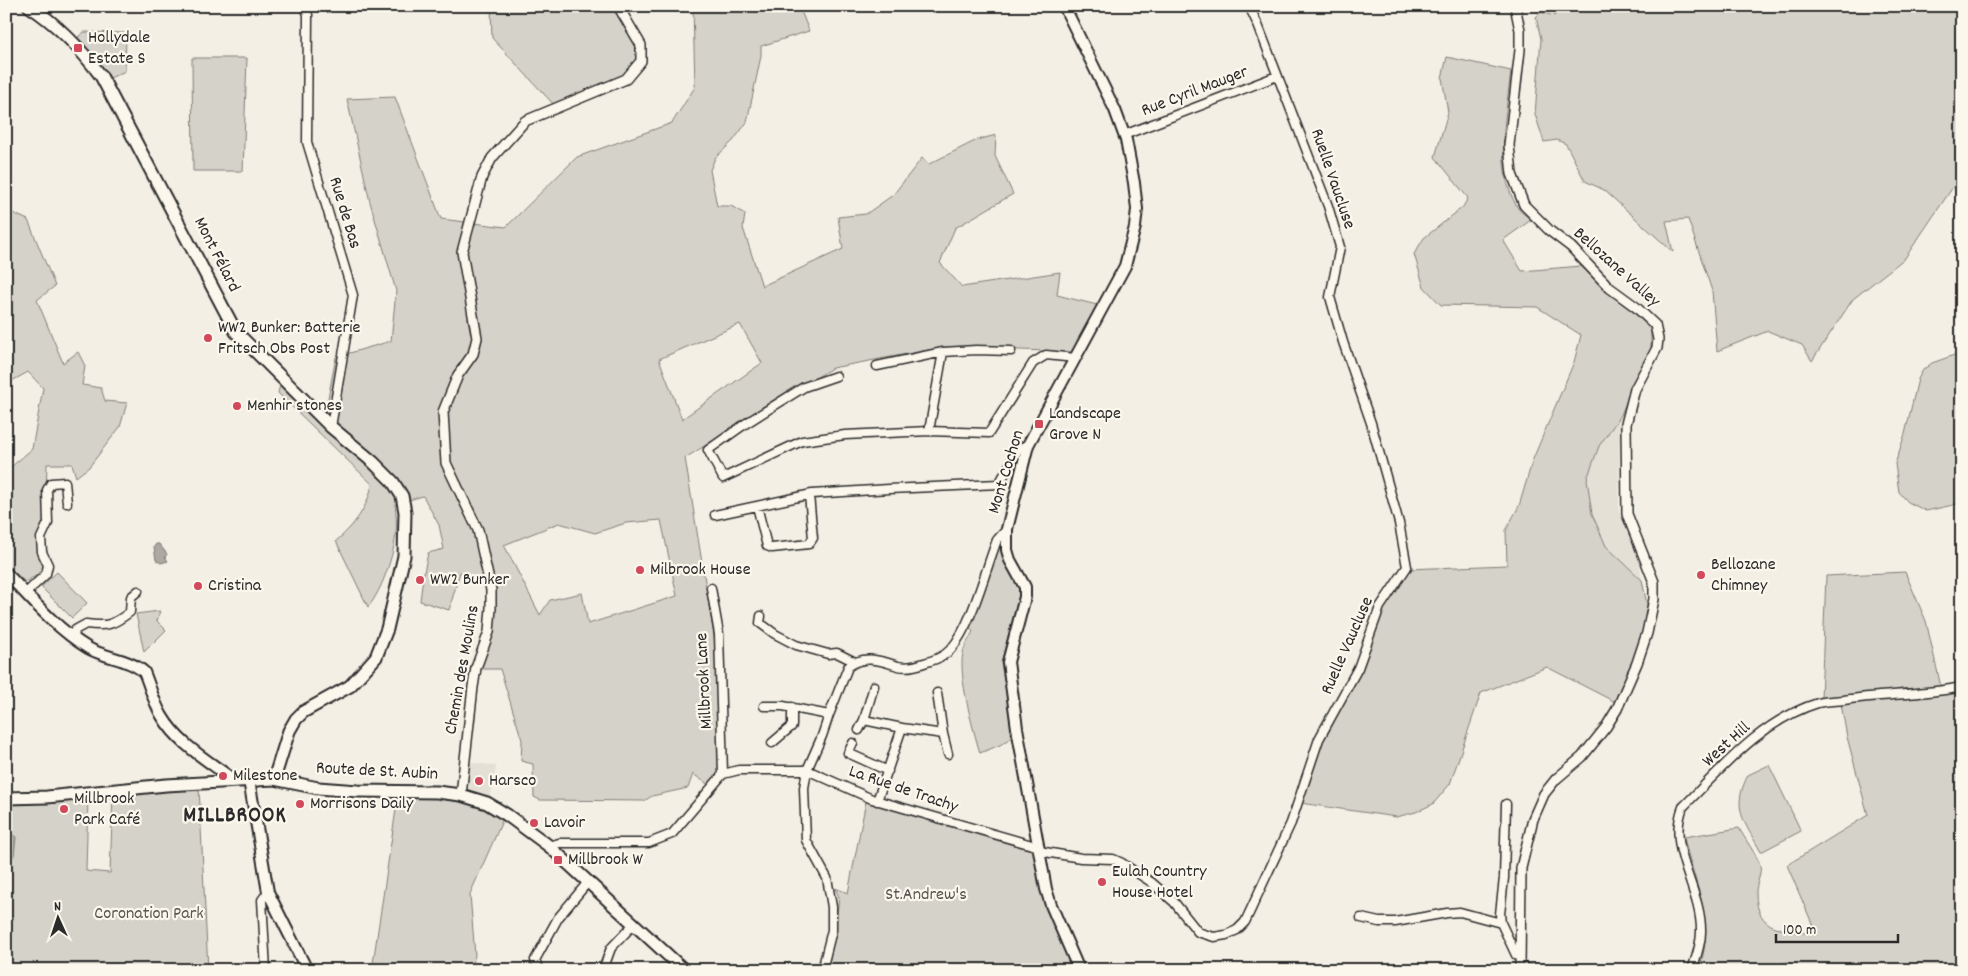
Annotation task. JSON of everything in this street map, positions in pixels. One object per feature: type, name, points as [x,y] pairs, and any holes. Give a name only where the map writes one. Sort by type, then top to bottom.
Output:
[{"type":"main road","name":"Mont Félard","points":[[29,6],[43,15],[66,36],[101,76],[236,332],[331,427],[373,462],[393,482],[402,496],[405,512],[404,556],[387,628],[376,656],[350,686],[303,712],[296,719],[289,731],[274,779]]},
{"type":"main road","name":"Mont Cochon","points":[[1064,6],[1103,82],[1124,135],[1134,183],[1137,209],[1125,266],[1028,445],[1007,529],[1007,550],[1010,560],[1025,587],[1025,597],[1008,662],[1017,728],[1051,906],[1079,970]]},
{"type":"main road","points":[[6,573],[74,638],[98,654],[138,667],[144,672],[161,714],[172,730],[196,753],[235,781]]},
{"type":"main road","name":"Route de St. Aubin","points":[[6,798],[47,797],[158,785],[274,779],[318,788],[383,792],[437,792],[461,795],[487,803],[508,815],[549,846],[684,970]]},
{"type":"main road","points":[[249,780],[268,892],[307,970]]},
{"type":"street","name":"Rue de Bas","points":[[305,6],[308,15],[307,142],[353,295],[331,427]]},
{"type":"street","name":"Chemin des Moulins","points":[[461,795],[476,668],[489,632],[492,608],[491,590],[478,530],[446,463],[443,412],[458,375],[473,354],[477,338],[462,252],[482,177],[492,158],[526,121],[626,80],[641,61],[641,45],[618,6]]},
{"type":"street","name":"Ruelle Vaucluse","points":[[1039,849],[1080,858],[1113,859],[1151,882],[1174,902],[1198,932],[1214,937],[1226,935],[1237,930],[1245,922],[1291,822],[1319,739],[1358,668],[1380,607],[1407,567],[1399,523],[1371,423],[1343,342],[1330,297],[1340,247],[1328,206],[1250,6]]},
{"type":"street","name":"Bellozane Valley","points":[[1516,6],[1520,30],[1520,50],[1509,145],[1512,174],[1524,204],[1550,231],[1571,247],[1610,288],[1636,307],[1655,325],[1658,339],[1657,348],[1635,389],[1626,424],[1627,514],[1654,582],[1654,600],[1649,626],[1637,662],[1617,709],[1606,727],[1582,757],[1556,779],[1544,794],[1533,818],[1521,868],[1519,970]]},
{"type":"street","name":"Rue Cyril Mauger","points":[[1124,135],[1277,76]]},
{"type":"street","points":[[877,366],[943,352],[976,350],[1011,351]]},
{"type":"street","points":[[929,431],[943,352]]},
{"type":"street","points":[[836,376],[804,387],[708,450],[723,478],[802,441],[845,435],[929,431],[988,433],[1033,362],[1046,355],[1075,358]]},
{"type":"street","points":[[715,515],[809,495],[999,484],[1019,448],[1028,445]]},
{"type":"street","points":[[26,593],[46,574],[48,565],[42,552],[41,538],[48,523],[47,490],[52,482],[65,482],[66,504]]},
{"type":"street","points":[[757,506],[767,546],[772,548],[810,544],[813,538],[809,495]]},
{"type":"street","points":[[822,970],[832,930],[832,907],[827,878],[806,840],[804,788],[807,770],[848,667],[855,662],[873,658],[902,667],[914,666],[940,658],[951,650],[966,628],[997,540],[1007,529]]},
{"type":"street","name":"Millbrook Lane","points":[[710,588],[719,634],[723,774]]},
{"type":"street","points":[[74,638],[75,630],[86,624],[102,626],[116,622],[130,612],[131,597],[138,592]]},
{"type":"street","points":[[761,616],[760,623],[796,645],[828,654],[836,653],[855,662]]},
{"type":"street","points":[[859,730],[864,720],[874,686]]},
{"type":"street","name":"West Hill","points":[[1692,970],[1701,931],[1691,882],[1680,850],[1678,836],[1679,818],[1684,807],[1743,747],[1788,716],[1818,703],[1867,696],[1936,692],[1962,687]]},
{"type":"street","points":[[937,693],[948,754]]},
{"type":"street","points":[[764,706],[792,707],[829,716]]},
{"type":"street","points":[[772,743],[792,726],[792,707]]},
{"type":"street","points":[[864,720],[943,734]]},
{"type":"street","points":[[877,801],[902,728]]},
{"type":"street","points":[[853,743],[848,753],[888,771]]},
{"type":"street","name":"La Rue de Trachy","points":[[723,774],[738,770],[807,770],[877,801],[1039,849]]},
{"type":"street","points":[[549,846],[559,843],[649,843],[672,834],[723,774]]},
{"type":"street","points":[[1506,804],[1501,923],[1516,955],[1520,956]]},
{"type":"street","points":[[539,970],[535,960],[558,918],[588,882]]},
{"type":"street","points":[[266,970],[262,900],[268,892]]},
{"type":"street","points":[[1361,918],[1379,922],[1396,922],[1447,912],[1460,912],[1501,923]]},
{"type":"street","points":[[603,970],[611,948],[634,924]]},
{"type":"street","points":[[1519,970],[1524,968],[1533,970]]},
{"type":"shaded area","points":[[1621,415],[1619,511],[1637,548],[1642,580],[1606,546],[1592,514],[1587,479],[1599,446]]},
{"type":"shaded area","points":[[156,544],[159,544],[167,554],[165,557],[168,561],[161,563],[156,560],[154,547]]},
{"type":"shaded area","points":[[469,762],[496,766],[493,787],[488,797],[469,789],[466,782]]},
{"type":"shaded area","points":[[8,832],[16,837],[14,855],[11,860],[6,861],[6,833]]},
{"type":"green space","points":[[491,6],[618,6],[641,45],[641,61],[626,79],[557,108],[492,38]]},
{"type":"green space","points":[[693,6],[799,6],[809,31],[761,46],[761,56],[747,122],[733,141],[715,158],[710,170],[717,206],[731,206],[745,214],[743,228],[762,286],[843,249],[838,217],[866,214],[893,195],[922,158],[929,164],[977,140],[996,135],[995,156],[1013,194],[955,228],[940,263],[962,287],[1060,272],[1057,295],[1097,305],[1072,352],[944,347],[832,368],[685,458],[719,667],[720,771],[709,785],[693,774],[688,788],[652,796],[644,801],[540,800],[534,797],[533,764],[521,761],[522,740],[500,669],[480,669],[493,621],[496,595],[486,580],[460,572],[449,610],[420,601],[428,553],[444,549],[439,525],[423,496],[395,504],[396,529],[393,551],[378,592],[368,607],[336,541],[359,516],[364,508],[372,484],[278,393],[280,385],[323,424],[336,357],[391,341],[396,291],[370,202],[347,99],[395,97],[441,219],[506,227],[577,157],[672,123],[695,87]],"holes":[[[740,324],[762,363],[682,419],[659,359]],[[661,520],[677,596],[588,624],[582,593],[550,600],[540,615],[504,545],[559,523],[595,533],[626,523]]]},
{"type":"green space","points":[[1563,6],[1962,6],[1962,180],[1953,187],[1905,258],[1853,299],[1812,361],[1802,345],[1768,331],[1717,351],[1712,291],[1688,219],[1666,221],[1673,252],[1604,190],[1585,181],[1566,144],[1557,140],[1544,142],[1535,114],[1541,39],[1536,17],[1541,12],[1554,16]]},
{"type":"green space","points":[[84,32],[124,33],[126,36],[125,71],[108,79],[78,42],[78,37]]},
{"type":"green space","points":[[1447,57],[1511,71],[1504,140],[1506,175],[1517,207],[1531,220],[1503,240],[1522,271],[1581,266],[1607,292],[1651,329],[1651,349],[1621,415],[1599,446],[1587,479],[1592,514],[1606,546],[1642,580],[1647,605],[1644,627],[1634,663],[1615,702],[1547,667],[1481,693],[1450,784],[1433,804],[1416,812],[1396,817],[1300,803],[1321,740],[1364,665],[1371,638],[1383,609],[1408,569],[1507,565],[1506,530],[1519,506],[1533,459],[1574,362],[1581,335],[1537,307],[1441,305],[1424,287],[1414,254],[1424,238],[1463,207],[1468,198],[1435,157],[1448,112],[1442,78]]},
{"type":"green space","points":[[192,58],[247,58],[243,171],[193,171]]},
{"type":"green space","points":[[6,210],[28,220],[55,286],[37,300],[63,363],[78,352],[85,366],[82,385],[101,388],[105,401],[127,403],[120,427],[89,467],[76,477],[72,464],[47,464],[45,522],[40,531],[38,550],[44,564],[43,572],[25,582],[6,564],[6,476],[11,467],[32,449],[43,388],[28,372],[10,382],[6,375]]},
{"type":"green space","points":[[1962,349],[1962,503],[1926,511],[1908,502],[1899,492],[1895,464],[1905,434],[1918,379],[1923,370],[1932,363],[1960,353]]},
{"type":"green space","points":[[1002,545],[1005,560],[1013,573],[1020,591],[1001,663],[1014,736],[1000,745],[980,753],[964,688],[963,653],[973,631],[968,628],[998,549]]},
{"type":"green space","points":[[57,572],[87,603],[72,618],[41,587]]},
{"type":"green space","points":[[1905,572],[1926,621],[1941,687],[1821,699],[1826,576]]},
{"type":"green space","points":[[160,611],[157,621],[166,630],[144,652],[136,614]]},
{"type":"green space","points":[[1962,691],[1962,970],[1791,970],[1788,962],[1753,970],[1699,970],[1705,943],[1704,918],[1700,894],[1684,837],[1739,828],[1760,865],[1756,892],[1757,906],[1761,916],[1775,927],[1817,935],[1787,865],[1868,815],[1847,737],[1841,704],[1917,698]]},
{"type":"green space","points":[[1769,765],[1801,831],[1761,852],[1745,823],[1740,806],[1740,797],[1748,775]]},
{"type":"green space","name":"Coronation Park","points":[[199,787],[208,970],[6,970],[6,802],[88,797],[86,871],[110,873],[113,794]]},
{"type":"green space","points":[[398,796],[448,797],[478,804],[503,819],[470,894],[475,956],[469,970],[372,970]]},
{"type":"green space","name":"St.Andrew's","points":[[866,801],[1034,850],[1046,907],[1075,970],[828,970],[839,897],[835,888],[848,893]]},
{"type":"place","name":"Hollydale Estate S","points":[[78,48]]},
{"type":"place","name":"WW2 Bunker: Batterie Fritsch Obs Post","points":[[208,338]]},
{"type":"place","name":"Menhir stones","points":[[237,406]]},
{"type":"place","name":"Landscape Grove N","points":[[1039,424]]},
{"type":"place","name":"Milbrook House","points":[[640,570]]},
{"type":"place","name":"Bellozane Chimney","points":[[1701,575]]},
{"type":"place","name":"WW2 Bunker","points":[[420,580]]},
{"type":"place","name":"Cristina","points":[[198,586]]},
{"type":"place","name":"Milestone","points":[[223,776]]},
{"type":"place","name":"Harsco","points":[[479,781]]},
{"type":"place","name":"Morrisons Daily","points":[[300,804]]},
{"type":"place","name":"Millbrook Park Café","points":[[64,809]]},
{"type":"place","name":"Lavoir","points":[[534,823]]},
{"type":"place","name":"Millbrook W","points":[[558,860]]},
{"type":"place","name":"Eulah Country House Hotel","points":[[1102,882]]},
{"type":"district","name":"MILLBROOK","points":[[235,816]]}]
